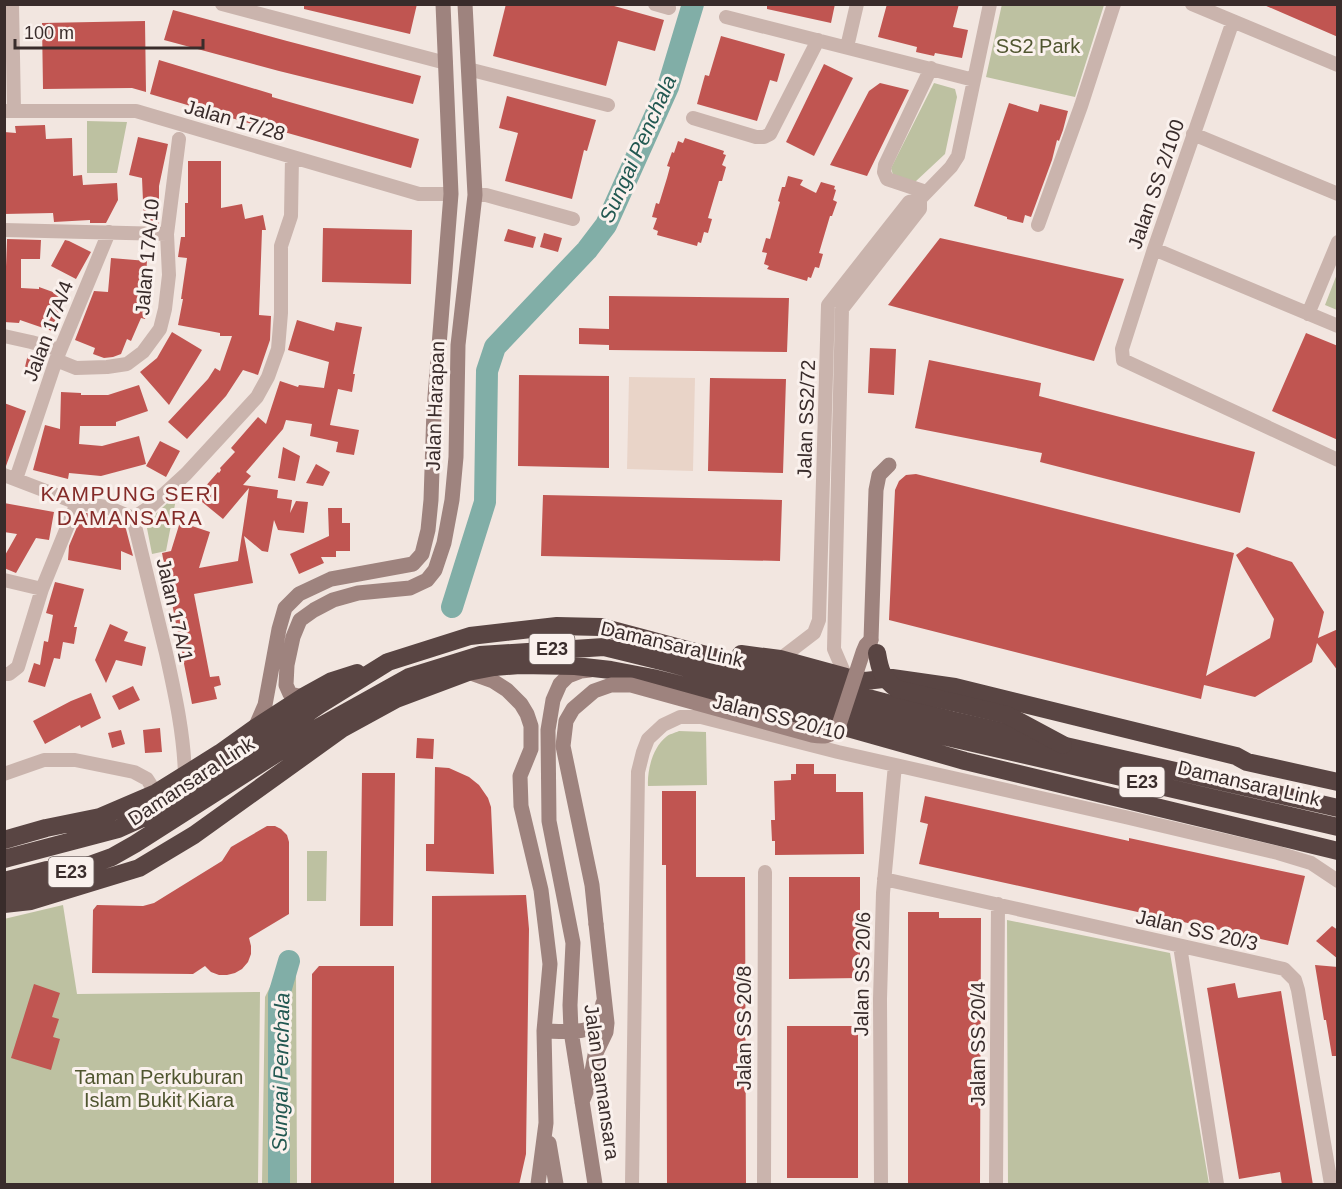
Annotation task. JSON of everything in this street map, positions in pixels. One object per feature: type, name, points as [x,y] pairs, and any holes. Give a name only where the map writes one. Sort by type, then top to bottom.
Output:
[{"type":"highway","name":"Damansara Link","points":[[4,859],[118,828],[160,810],[211,780],[319,705],[388,662],[470,636],[557,626],[601,627],[716,657],[949,729],[1063,745],[1338,808]]},
{"type":"highway","points":[[871,640],[876,647],[880,671],[888,683],[897,689],[1007,715],[1063,745]]},
{"type":"highway","name":"Damansara Link","points":[[4,896],[112,857],[320,726],[409,677],[480,655],[604,647],[949,729],[1338,827]]},
{"type":"highway","points":[[716,657],[732,653],[780,659],[865,681],[892,678],[955,687],[1236,756],[1247,762],[1338,782]]},
{"type":"highway","points":[[4,840],[46,828],[100,817],[156,794],[303,696],[332,681],[388,662]]},
{"type":"highway","points":[[4,904],[31,900],[139,868],[194,835],[343,728],[396,699],[468,672],[520,665],[575,666],[611,670],[681,684],[965,761],[1338,851]]},
{"type":"highway","points":[[1236,756],[1249,755],[1338,770]]},
{"type":"highway","points":[[4,881],[78,863],[135,844]]},
{"type":"highway","points":[[1318,846],[1338,856]]},
{"type":"main road","points":[[255,728],[264,705],[285,608],[299,594],[331,579],[413,564],[422,554],[429,530],[434,410],[451,194],[443,4]]},
{"type":"main road","name":"Jalan Harapan","points":[[303,696],[290,694],[286,685],[287,664],[293,637],[300,620],[333,600],[358,593],[410,588],[427,580],[435,570],[440,558],[448,525],[456,457],[458,345],[475,195],[465,4]]},
{"type":"main road","points":[[582,1102],[607,1023],[592,885],[563,746],[566,721],[573,709],[594,691],[611,685],[631,685],[812,735],[827,736],[835,731],[838,728],[863,652],[871,640],[876,490],[879,475],[889,465]]},
{"type":"main road","name":"Jalan Damansara","points":[[595,1185],[571,1031],[573,944],[549,821],[548,730],[553,700],[560,684],[568,676],[581,670],[611,670]]},
{"type":"main road","points":[[468,672],[493,681],[507,690],[521,704],[531,726],[531,749],[520,776],[521,806],[541,890],[550,964],[544,1032],[546,1123],[556,1185]]},
{"type":"main road","points":[[531,749],[536,756],[542,802],[549,821]]},
{"type":"main road","points":[[544,1032],[571,1031],[594,1026],[600,1016],[604,996]]},
{"type":"main road","points":[[538,1185],[546,1123]]},
{"type":"main road","points":[[584,1185],[589,1142]]},
{"type":"street","points":[[8,110],[12,4]]},
{"type":"street","points":[[222,4],[446,63]]},
{"type":"street","points":[[847,47],[857,4]]},
{"type":"street","name":"Jalan SS2/72","points":[[780,659],[814,633],[819,620],[828,305],[862,272],[897,228],[909,202],[923,196],[951,167],[958,156],[990,4]]},
{"type":"street","points":[[1038,225],[1081,106],[1114,4]]},
{"type":"street","points":[[1192,4],[1338,65]]},
{"type":"street","points":[[726,17],[974,80]]},
{"type":"street","name":"Jalan SS 2/100","points":[[1233,21],[1154,249],[1122,349],[1123,360],[1338,460]]},
{"type":"street","points":[[693,118],[756,137],[770,134],[818,40]]},
{"type":"street","points":[[468,69],[608,105]]},
{"type":"street","points":[[923,196],[887,179],[884,172],[885,165],[931,69]]},
{"type":"street","name":"Jalan 17/28","points":[[8,110],[136,111],[419,194],[451,194]]},
{"type":"street","points":[[1193,135],[1338,194]]},
{"type":"street","name":"Jalan 17A/10","points":[[4,336],[31,342],[58,355],[76,368],[128,364],[143,352],[160,329],[165,309],[169,275],[167,234],[179,139]]},
{"type":"street","points":[[10,477],[77,503],[107,507],[133,518],[150,507],[186,474],[257,397],[279,349],[281,246],[291,216],[292,157]]},
{"type":"street","points":[[475,195],[486,195],[573,219]]},
{"type":"street","points":[[4,230],[167,234]]},
{"type":"street","name":"Jalan 17A/4","points":[[10,477],[109,232]]},
{"type":"street","points":[[1308,314],[1338,242]]},
{"type":"street","points":[[1154,249],[1338,326]]},
{"type":"street","name":"Jalan SS2/72","points":[[846,677],[834,649],[842,309],[862,272]]},
{"type":"street","points":[[4,674],[9,674],[18,668],[42,589],[77,503]]},
{"type":"street","name":"Jalan 17A/1","points":[[133,518],[179,711],[185,776]]},
{"type":"street","points":[[4,580],[42,589]]},
{"type":"street","name":"Jalan SS 20/10","points":[[632,1185],[638,772],[648,739],[663,724],[680,717],[701,717],[800,743],[1278,853],[1311,862],[1338,881]]},
{"type":"street","points":[[800,743],[809,717]]},
{"type":"street","points":[[4,774],[44,760],[75,760],[134,772],[147,779],[156,794]]},
{"type":"street","name":"Jalan SS 20/6","points":[[881,1185],[880,999],[884,879],[895,765]]},
{"type":"street","name":"Jalan SS 20/8","points":[[764,1185],[765,872]]},
{"type":"street","name":"Jalan SS 20/3","points":[[884,879],[1284,969],[1295,980],[1331,1185]]},
{"type":"street","name":"Jalan SS 20/4","points":[[996,1185],[998,904]]},
{"type":"street","points":[[1180,946],[1217,1185]]},
{"type":"green space","name":"SS2 Park","points":[[1002,4],[1104,5],[1075,97],[986,77]]},
{"type":"green space","points":[[934,83],[955,89],[957,97],[945,154],[915,182],[893,175],[891,168]]},
{"type":"green space","points":[[87,121],[127,122],[117,173],[87,173]]},
{"type":"green space","points":[[1337,274],[1338,310],[1325,305]]},
{"type":"green space","points":[[177,494],[166,551],[152,554],[146,523]]},
{"type":"green space","points":[[679,731],[706,732],[707,785],[648,786],[654,753],[661,741]]},
{"type":"green space","points":[[307,851],[327,851],[326,901],[307,901]]},
{"type":"green space","name":"Taman Perkuburan Islam Bukit Kiara","points":[[63,905],[77,994],[260,992],[258,1184],[5,1184],[4,919]]},
{"type":"green space","points":[[1007,920],[1170,953],[1209,1184],[1008,1184]]},
{"type":"green space","points":[[296,970],[297,1184],[262,1184],[265,997],[278,971]]},
{"type":"shaded area","points":[[629,377],[695,378],[693,471],[627,469]]},
{"type":"building","points":[[304,4],[417,4],[410,34],[304,9]]},
{"type":"building","points":[[506,4],[607,4],[664,20],[655,51],[618,41],[606,86],[493,56]]},
{"type":"building","points":[[767,4],[835,4],[831,23],[767,9]]},
{"type":"building","points":[[887,4],[959,4],[953,27],[968,30],[962,58],[916,52],[917,47],[878,37]]},
{"type":"building","points":[[1264,4],[1338,4],[1338,37],[1264,5]]},
{"type":"building","points":[[173,10],[421,76],[413,104],[164,40]]},
{"type":"building","points":[[145,21],[146,92],[132,88],[43,89],[42,23]]},
{"type":"building","points":[[721,36],[785,54],[777,82],[770,80],[757,121],[697,104],[705,75],[709,76]]},
{"type":"building","points":[[159,60],[272,94],[272,97],[419,139],[411,168],[150,94]]},
{"type":"building","points":[[824,64],[853,78],[814,156],[786,142]]},
{"type":"building","points":[[880,83],[909,90],[867,176],[830,165],[869,91]]},
{"type":"building","points":[[507,96],[596,120],[587,151],[584,150],[572,199],[505,181],[518,133],[499,128]]},
{"type":"building","points":[[1009,103],[1038,112],[1040,104],[1068,111],[1031,217],[1025,215],[1023,223],[974,206]]},
{"type":"building","points":[[45,125],[46,139],[72,138],[73,176],[82,175],[83,185],[117,183],[118,200],[106,223],[90,223],[90,220],[54,222],[53,213],[4,214],[4,132],[16,133],[15,126]]},
{"type":"building","points":[[138,137],[168,144],[159,186],[159,225],[144,224],[142,178],[129,175]]},
{"type":"building","points":[[685,138],[724,151],[723,154],[726,155],[722,165],[726,167],[722,181],[719,181],[708,218],[712,219],[708,233],[704,232],[701,243],[698,242],[697,246],[657,235],[658,231],[653,229],[657,218],[652,217],[656,203],[659,204],[667,178],[670,167],[667,166],[678,141],[683,143]]},
{"type":"building","points":[[188,161],[221,161],[221,208],[242,204],[245,219],[263,215],[266,230],[262,230],[259,315],[271,316],[270,340],[258,375],[243,370],[226,396],[187,439],[168,422],[208,379],[215,368],[220,371],[232,336],[220,336],[220,333],[178,325],[187,258],[178,257],[181,237],[185,237]]},
{"type":"building","points":[[788,176],[803,180],[800,185],[816,193],[821,182],[835,186],[836,190],[833,200],[837,202],[830,216],[819,253],[823,254],[819,268],[815,267],[811,278],[808,277],[807,281],[767,269],[769,266],[764,264],[767,253],[762,252],[766,238],[770,239],[782,187],[785,187]]},
{"type":"building","points":[[323,228],[412,230],[411,284],[322,282]]},
{"type":"building","points":[[508,229],[536,237],[533,248],[504,241]]},
{"type":"building","points":[[544,233],[562,238],[558,252],[540,247]]},
{"type":"building","points":[[940,238],[1124,279],[1094,361],[888,305]]},
{"type":"building","points":[[7,239],[41,240],[40,259],[21,259],[21,288],[39,289],[39,287],[64,296],[52,331],[20,320],[19,323],[4,322]]},
{"type":"building","points":[[65,240],[91,252],[76,279],[51,266]]},
{"type":"building","points":[[111,258],[147,261],[144,298],[152,301],[145,319],[141,318],[131,341],[127,339],[121,354],[104,358],[93,354],[95,348],[75,340],[94,291],[108,292]]},
{"type":"building","points":[[609,296],[789,298],[787,352],[609,350],[609,345],[579,344],[579,328],[609,329]]},
{"type":"building","points":[[297,320],[334,331],[336,322],[362,327],[352,392],[338,389],[330,425],[359,430],[354,455],[336,452],[338,442],[310,436],[312,424],[286,420],[283,429],[246,472],[251,476],[243,485],[278,490],[277,498],[292,500],[290,513],[296,501],[308,502],[304,533],[278,530],[274,520],[268,552],[262,551],[244,536],[253,583],[194,594],[210,677],[219,676],[221,685],[214,687],[217,699],[192,704],[162,553],[171,551],[180,522],[210,532],[199,568],[238,561],[249,488],[223,519],[196,497],[219,473],[220,468],[235,452],[231,448],[258,417],[266,424],[280,381],[298,387],[299,385],[324,388],[329,362],[288,350]]},
{"type":"building","points":[[172,332],[202,350],[169,405],[140,372],[157,358]]},
{"type":"building","points":[[1306,333],[1338,346],[1338,440],[1272,411]]},
{"type":"building","points":[[870,348],[896,349],[894,395],[868,393]]},
{"type":"building","points":[[28,354],[43,357],[40,370],[25,367]]},
{"type":"building","points":[[929,360],[1041,383],[1039,396],[1255,452],[1240,513],[1040,462],[1042,453],[915,428]]},
{"type":"building","points":[[519,375],[609,376],[609,468],[518,466]]},
{"type":"building","points":[[710,378],[786,379],[783,473],[708,471]]},
{"type":"building","points":[[139,385],[148,411],[116,422],[116,426],[80,426],[79,444],[102,446],[139,436],[146,464],[101,476],[69,473],[68,479],[33,470],[45,425],[60,429],[61,392],[108,395]]},
{"type":"building","points":[[4,403],[26,411],[6,466],[4,466]]},
{"type":"building","points":[[160,441],[180,451],[166,477],[146,466]]},
{"type":"building","points":[[283,447],[300,456],[295,481],[278,478]]},
{"type":"building","points":[[316,464],[330,472],[323,486],[306,483]]},
{"type":"building","points":[[916,474],[1234,553],[1206,676],[1270,638],[1274,619],[1236,555],[1247,547],[1292,562],[1324,612],[1318,638],[1338,629],[1338,671],[1317,643],[1312,662],[1255,697],[1204,685],[1201,699],[889,620],[895,490],[899,481],[906,475]]},
{"type":"building","points":[[543,495],[782,500],[780,561],[541,556]]},
{"type":"building","points":[[4,503],[54,512],[49,540],[36,538],[16,573],[4,568],[4,557],[17,534],[4,532]]},
{"type":"building","points":[[328,508],[342,508],[342,523],[350,523],[350,551],[336,551],[336,557],[321,557],[324,563],[299,574],[290,554],[329,536]]},
{"type":"building","points":[[86,513],[105,516],[123,524],[133,556],[121,551],[121,570],[68,560],[69,546]]},
{"type":"building","points":[[55,582],[84,589],[74,627],[77,627],[74,644],[63,642],[60,659],[54,658],[45,687],[28,682],[34,663],[40,665],[44,641],[48,642],[53,615],[46,613]]},
{"type":"building","points":[[110,624],[128,632],[124,641],[146,647],[142,666],[116,660],[106,683],[95,660]]},
{"type":"building","points":[[133,686],[140,700],[119,710],[112,696]]},
{"type":"building","points":[[91,693],[101,718],[81,728],[80,725],[45,744],[33,721]]},
{"type":"building","points":[[160,728],[162,752],[145,753],[143,730]]},
{"type":"building","points":[[121,730],[125,744],[112,748],[108,733]]},
{"type":"building","points":[[417,738],[434,739],[433,759],[416,758]]},
{"type":"building","points":[[796,764],[814,764],[814,774],[836,774],[836,792],[863,792],[864,854],[775,855],[771,820],[775,820],[774,781],[791,780],[791,774],[796,774]]},
{"type":"building","points":[[435,767],[449,768],[469,777],[479,785],[488,798],[491,807],[494,874],[426,871],[426,844],[434,844]]},
{"type":"building","points":[[362,773],[395,773],[393,926],[360,926]]},
{"type":"building","points":[[662,791],[696,791],[696,877],[745,877],[746,1185],[667,1185],[666,865],[662,865]]},
{"type":"building","points":[[925,796],[1129,841],[1129,838],[1305,876],[1288,945],[919,864],[928,824],[920,822]]},
{"type":"building","points":[[267,826],[281,829],[287,835],[289,842],[289,914],[249,938],[251,954],[242,969],[227,975],[211,972],[205,966],[193,974],[92,973],[93,910],[97,905],[143,906],[154,903],[222,861],[231,847]]},
{"type":"building","points":[[789,877],[860,877],[860,978],[789,979]]},
{"type":"building","points":[[526,895],[529,929],[526,1154],[519,1185],[431,1185],[432,896]]},
{"type":"building","points":[[908,912],[939,912],[939,918],[981,918],[980,1185],[908,1185]]},
{"type":"building","points":[[1332,926],[1338,930],[1338,959],[1316,941]]},
{"type":"building","points":[[1315,965],[1338,967],[1338,1056],[1332,1056]]},
{"type":"building","points":[[319,966],[394,966],[394,1185],[311,1185],[312,974]]},
{"type":"building","points":[[1235,983],[1238,998],[1281,991],[1313,1185],[1282,1185],[1280,1172],[1239,1179],[1207,988]]},
{"type":"building","points":[[34,984],[60,993],[52,1017],[59,1019],[53,1037],[60,1039],[51,1070],[11,1058]]},
{"type":"building","points":[[787,1026],[858,1026],[858,1178],[787,1178]]},
{"type":"waterway","name":"Sungai Penchala","points":[[452,607],[485,502],[487,371],[495,347],[587,250],[606,225],[668,87],[693,4]]},
{"type":"waterway","name":"Sungai Penchala","points":[[279,1184],[279,995],[289,961]]},
{"type":"district","name":"KAMPUNG SERI DAMANSARA","points":[[130,506]]}]
